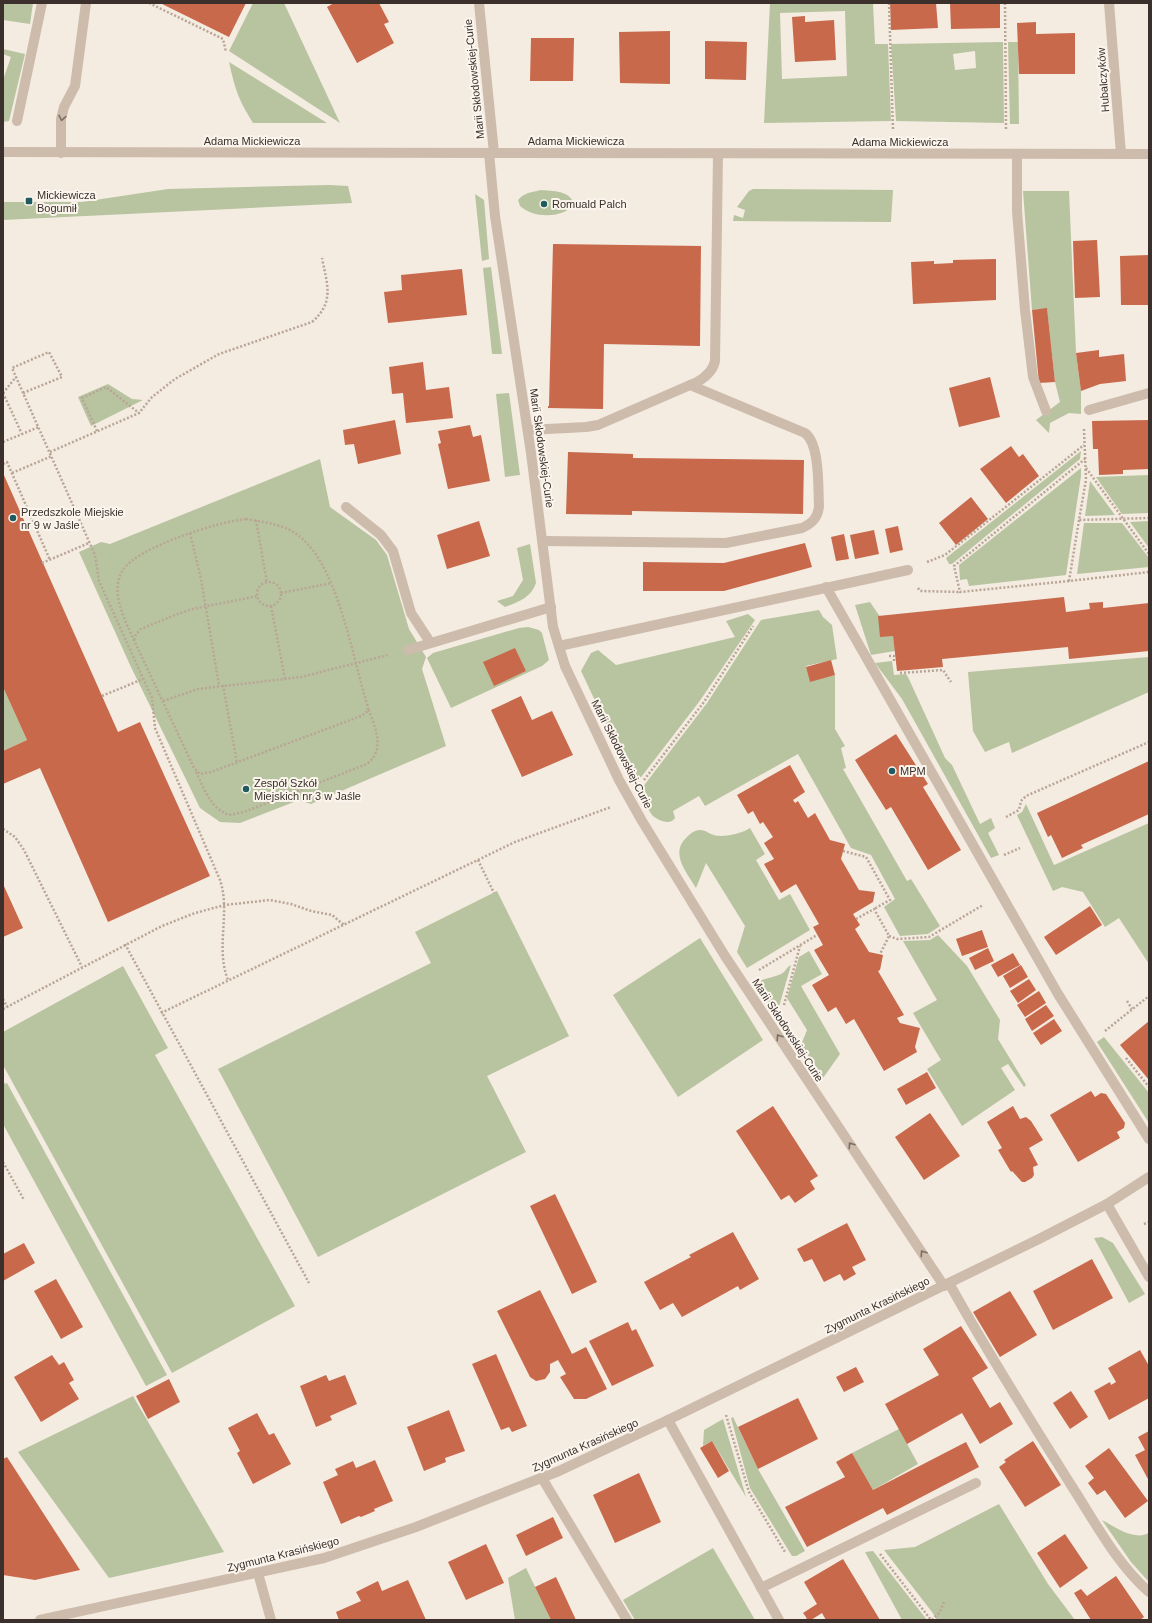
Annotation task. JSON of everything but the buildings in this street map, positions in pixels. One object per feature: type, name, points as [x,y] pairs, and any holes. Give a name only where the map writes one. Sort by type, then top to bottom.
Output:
[{"type":"street","points":[[17,121],[42,3]]},
{"type":"street","points":[[61,152],[61,119],[64,107],[75,86],[86,3]]},
{"type":"street","name":"Marii Skłodowskiej-Curie","points":[[479,3],[495,212],[528,430],[551,607],[559,646],[565,666],[619,780],[711,933],[770,1024],[946,1284],[1102,1533],[1125,1567],[1149,1592]]},
{"type":"street","name":"Hubalczyków","points":[[1109,3],[1121,154]]},
{"type":"street","name":"Adama Mickiewicza","points":[[3,152],[1149,154]]},
{"type":"street","points":[[528,430],[598,425],[690,385],[704,378],[711,370],[715,361],[718,154]]},
{"type":"street","points":[[1017,154],[1017,211],[1032,376],[1046,411]]},
{"type":"street","points":[[542,541],[726,543],[802,528],[812,522],[818,513],[819,506],[815,448],[810,437],[805,433],[690,385]]},
{"type":"street","points":[[1088,410],[1149,393]]},
{"type":"street","points":[[346,507],[381,535],[393,551],[409,608],[430,642]]},
{"type":"street","points":[[559,646],[908,570]]},
{"type":"street","points":[[826,587],[1000,894],[1066,1006],[1149,1139]]},
{"type":"street","points":[[408,650],[430,642],[551,607]]},
{"type":"street","name":"Zygmunta Krasińskiego","points":[[40,1620],[324,1558],[394,1536],[542,1478],[595,1456],[946,1284],[1107,1204],[1149,1177]]},
{"type":"street","points":[[1107,1204],[1149,1277]]},
{"type":"street","points":[[668,1420],[779,1620]]},
{"type":"street","points":[[542,1478],[627,1620]]},
{"type":"street","points":[[761,1588],[976,1483]]},
{"type":"street","points":[[258,1573],[271,1620]]},
{"type":"path","points":[[149,3],[223,39],[226,52]]},
{"type":"path","points":[[889,3],[893,130]]},
{"type":"path","points":[[1005,3],[1006,130]]},
{"type":"path","points":[[50,452],[139,412],[162,388],[205,361],[236,347],[312,322],[322,313],[328,300],[322,258]]},
{"type":"path","points":[[23,393],[62,377],[50,352],[12,368],[16,376],[23,393],[52,456],[94,555],[99,581],[153,704],[155,728],[224,891],[225,905],[222,944],[225,971],[228,980]]},
{"type":"path","points":[[16,376],[3,393],[22,434]]},
{"type":"path","points":[[97,431],[82,398],[106,387],[139,412]]},
{"type":"path","points":[[1069,581],[1086,468],[1084,424]]},
{"type":"path","points":[[3,442],[39,427]]},
{"type":"path","points":[[945,555],[1084,445]]},
{"type":"path","points":[[12,473],[52,456]]},
{"type":"path","points":[[960,592],[954,566],[1085,459]]},
{"type":"path","points":[[3,464],[7,462],[50,560]]},
{"type":"path","points":[[1086,468],[1149,554]]},
{"type":"path","points":[[1079,520],[1149,518]]},
{"type":"path","points":[[232,520],[256,520],[284,527],[297,534],[309,545],[320,560],[332,583],[378,743],[376,755],[367,764],[244,812],[229,815],[218,809],[211,802],[134,640],[119,605],[117,592],[122,571],[136,556],[207,526],[232,520]]},
{"type":"path","points":[[256,520],[267,583]]},
{"type":"path","points":[[190,533],[194,545],[219,685]]},
{"type":"path","points":[[42,563],[89,543]]},
{"type":"path","points":[[908,570],[920,591],[960,592],[1149,572]]},
{"type":"path","points":[[267,583],[276,584],[281,593],[279,601],[271,606],[262,603],[258,596],[259,588],[267,583]]},
{"type":"path","points":[[281,593],[332,583]]},
{"type":"path","points":[[134,640],[136,634],[141,628],[192,609],[258,596]]},
{"type":"path","points":[[639,786],[704,702],[770,600]]},
{"type":"path","points":[[271,606],[285,679]]},
{"type":"path","points":[[163,701],[198,689],[219,685],[285,679],[355,664],[408,650]]},
{"type":"path","points":[[886,656],[894,656],[895,668]]},
{"type":"path","points":[[895,674],[943,670],[951,682]]},
{"type":"path","points":[[102,696],[143,679]]},
{"type":"path","points":[[223,685],[236,762]]},
{"type":"path","points":[[194,768],[197,773],[204,774],[361,716],[365,714],[368,707]]},
{"type":"path","points":[[1006,816],[1019,810],[1021,801],[1026,796],[1149,742]]},
{"type":"path","points":[[161,1012],[515,842],[618,805]]},
{"type":"path","points":[[3,829],[15,837],[24,850],[82,967]]},
{"type":"path","points":[[1008,853],[1020,848]]},
{"type":"path","points":[[843,850],[866,857],[890,900],[856,920]]},
{"type":"path","points":[[478,860],[494,893]]},
{"type":"path","points":[[874,909],[889,936],[897,939],[929,937],[1000,894]]},
{"type":"path","points":[[3,1009],[124,944],[179,919],[225,905],[270,900],[332,915],[344,925]]},
{"type":"path","points":[[742,981],[817,935]]},
{"type":"path","points":[[880,954],[889,936]]},
{"type":"path","points":[[124,944],[309,1283]]},
{"type":"path","points":[[770,1024],[780,1017],[800,946]]},
{"type":"path","points":[[1109,1038],[1104,1032],[1149,996]]},
{"type":"path","points":[[3,999],[7,1007]]},
{"type":"path","points":[[1127,1001],[1132,1009]]},
{"type":"path","points":[[1124,1056],[1149,1087]]},
{"type":"path","points":[[3,1162],[24,1200]]},
{"type":"path","points":[[725,1412],[749,1492],[796,1571]]},
{"type":"path","points":[[866,1537],[932,1620],[940,1612],[944,1602]]},
{"type":"green space","points":[[3,3],[33,3],[30,24],[3,20]]},
{"type":"green space","points":[[253,3],[284,3],[340,123],[229,51]]},
{"type":"green space","points":[[770,3],[873,3],[875,44],[888,44],[891,121],[764,123]],"holes":[[[845,11],[847,76],[782,79],[780,13]]]},
{"type":"green space","points":[[1003,42],[1004,123],[896,121],[891,44]],"holes":[[[975,51],[976,68],[955,70],[953,54]]]},
{"type":"green space","points":[[1008,42],[1018,42],[1019,124],[1010,124]]},
{"type":"green space","points":[[3,49],[25,54],[9,121],[3,122],[3,80],[11,57],[3,54]]},
{"type":"green space","points":[[229,62],[327,123],[253,123],[238,94]]},
{"type":"green space","points":[[329,185],[348,186],[352,203],[3,220],[3,202],[82,202],[168,189]]},
{"type":"green space","points":[[753,189],[893,190],[891,222],[733,221],[734,215],[743,218],[745,210],[737,207],[749,191]]},
{"type":"green space","points":[[541,190],[555,191],[565,194],[569,196],[574,205],[568,210],[555,215],[539,215],[520,206],[518,200],[522,196]]},
{"type":"green space","points":[[1023,191],[1069,191],[1076,353],[1081,391],[1081,414],[1069,413],[1050,423],[1049,433],[1036,420],[1060,402],[1055,382],[1047,309],[1032,310]]},
{"type":"green space","points":[[475,194],[484,200],[489,259],[482,261]]},
{"type":"green space","points":[[491,267],[502,354],[492,354],[483,268]]},
{"type":"green space","points":[[108,384],[132,399],[143,400],[91,426],[78,397]]},
{"type":"green space","points":[[509,393],[520,475],[505,477],[496,394]]},
{"type":"green space","points":[[1081,451],[1080,459],[952,564],[949,564],[946,558]]},
{"type":"green space","points":[[320,459],[330,507],[376,540],[387,555],[409,629],[426,657],[422,669],[446,746],[311,804],[299,800],[240,823],[220,822],[200,808],[130,665],[79,552],[101,542],[110,544]]},
{"type":"green space","points":[[1081,468],[1066,575],[969,586],[967,579],[960,580],[959,565]]},
{"type":"green space","points":[[1149,475],[1149,513],[1122,514],[1096,477]]},
{"type":"green space","points":[[1090,481],[1115,515],[1085,516]]},
{"type":"green space","points":[[1149,521],[1149,548],[1130,522]]},
{"type":"green space","points":[[1084,523],[1122,523],[1149,558],[1149,567],[1077,574]]},
{"type":"green space","points":[[530,544],[536,583],[534,588],[527,596],[505,607],[497,601],[513,596],[523,580],[517,548]]},
{"type":"green space","points":[[870,602],[893,636],[895,651],[871,655],[855,605]]},
{"type":"green space","points":[[819,610],[823,617],[832,625],[837,659],[806,666],[810,681],[835,675],[835,729],[845,746],[841,748],[846,768],[843,769],[907,881],[911,879],[940,926],[928,934],[900,936],[884,907],[895,899],[871,855],[851,848],[798,754],[705,806],[699,796],[673,811],[675,818],[670,822],[657,819],[652,815],[639,792],[707,703],[761,620]]},
{"type":"green space","points":[[748,614],[755,620],[699,702],[635,785],[581,671],[591,653],[598,650],[616,665],[735,637],[726,621]]},
{"type":"green space","points":[[528,627],[539,630],[542,633],[549,660],[542,666],[451,708],[427,658],[433,653],[519,628]]},
{"type":"green space","points":[[1149,657],[1149,692],[1012,753],[1009,742],[985,752],[973,731],[968,672]]},
{"type":"green space","points":[[892,661],[894,675],[906,674],[908,677],[945,758],[952,765],[980,824],[991,818],[995,828],[988,833],[999,855],[991,858],[902,699],[875,663]]},
{"type":"green space","points":[[3,687],[27,740],[3,751]]},
{"type":"green space","points":[[1026,804],[1054,865],[1149,823],[1149,964],[1119,918],[1105,927],[1083,892],[1062,887],[1053,891],[1017,815],[1022,812]]},
{"type":"green space","points":[[750,828],[765,854],[756,860],[779,900],[790,894],[810,930],[747,968],[737,952],[745,926],[706,863],[696,888],[681,863],[680,850],[682,843],[687,837],[696,831],[702,830],[722,836],[738,833]]},
{"type":"green space","points":[[497,891],[569,1036],[487,1076],[526,1152],[318,1257],[218,1069],[431,963],[415,932]]},
{"type":"green space","points":[[938,935],[967,966],[1000,1020],[998,1039],[1026,1085],[1024,1087],[1008,1064],[1001,1068],[1015,1090],[962,1126],[927,1069],[941,1060],[913,1013],[937,1000],[903,941],[930,940]]},
{"type":"green space","points":[[700,938],[763,1040],[678,1097],[613,995]]},
{"type":"green space","points":[[809,951],[822,974],[801,986],[840,1054],[823,1078],[801,1045],[807,1030],[787,998],[799,957]]},
{"type":"green space","points":[[791,965],[776,1017],[755,983],[781,974]]},
{"type":"green space","points":[[123,966],[168,1048],[155,1055],[295,1306],[172,1373],[3,1065],[3,1032]]},
{"type":"green space","points":[[1104,1037],[1149,1093],[1149,1123],[1097,1042]]},
{"type":"green space","points":[[3,1080],[5,1084],[7,1083],[167,1375],[146,1386],[3,1124]]},
{"type":"green space","points":[[1102,1237],[1113,1243],[1145,1294],[1129,1303],[1094,1238]]},
{"type":"green space","points":[[133,1396],[224,1552],[109,1578],[18,1452]]},
{"type":"green space","points":[[733,1417],[758,1469],[805,1551],[796,1556],[792,1556],[750,1488],[731,1418]]},
{"type":"green space","points":[[723,1419],[746,1497],[712,1441],[703,1446],[704,1430]]},
{"type":"green space","points":[[899,1429],[918,1464],[873,1490],[852,1453]]},
{"type":"green space","points":[[999,1504],[1048,1584],[1075,1620],[937,1620],[884,1550],[915,1547]]},
{"type":"green space","points":[[1102,1520],[1131,1534],[1143,1535],[1149,1533],[1149,1582],[1131,1562]]},
{"type":"green space","points":[[713,1548],[755,1620],[635,1620],[623,1600]]},
{"type":"green space","points":[[873,1551],[927,1620],[902,1620],[865,1552]]},
{"type":"green space","points":[[526,1568],[551,1620],[515,1620],[508,1578]]},
{"type":"place","name":"Mickiewicza Bogumił","points":[[29,201]]},
{"type":"place","name":"Romuald Palch","points":[[544,204]]},
{"type":"place","name":"Przedszkole Miejskie nr 9 w Jaśle","points":[[13,518]]},
{"type":"place","name":"MPM","points":[[892,771]]},
{"type":"place","name":"Zespół Szkół Miejskich nr 3 w Jaśle","points":[[246,789]]}]
